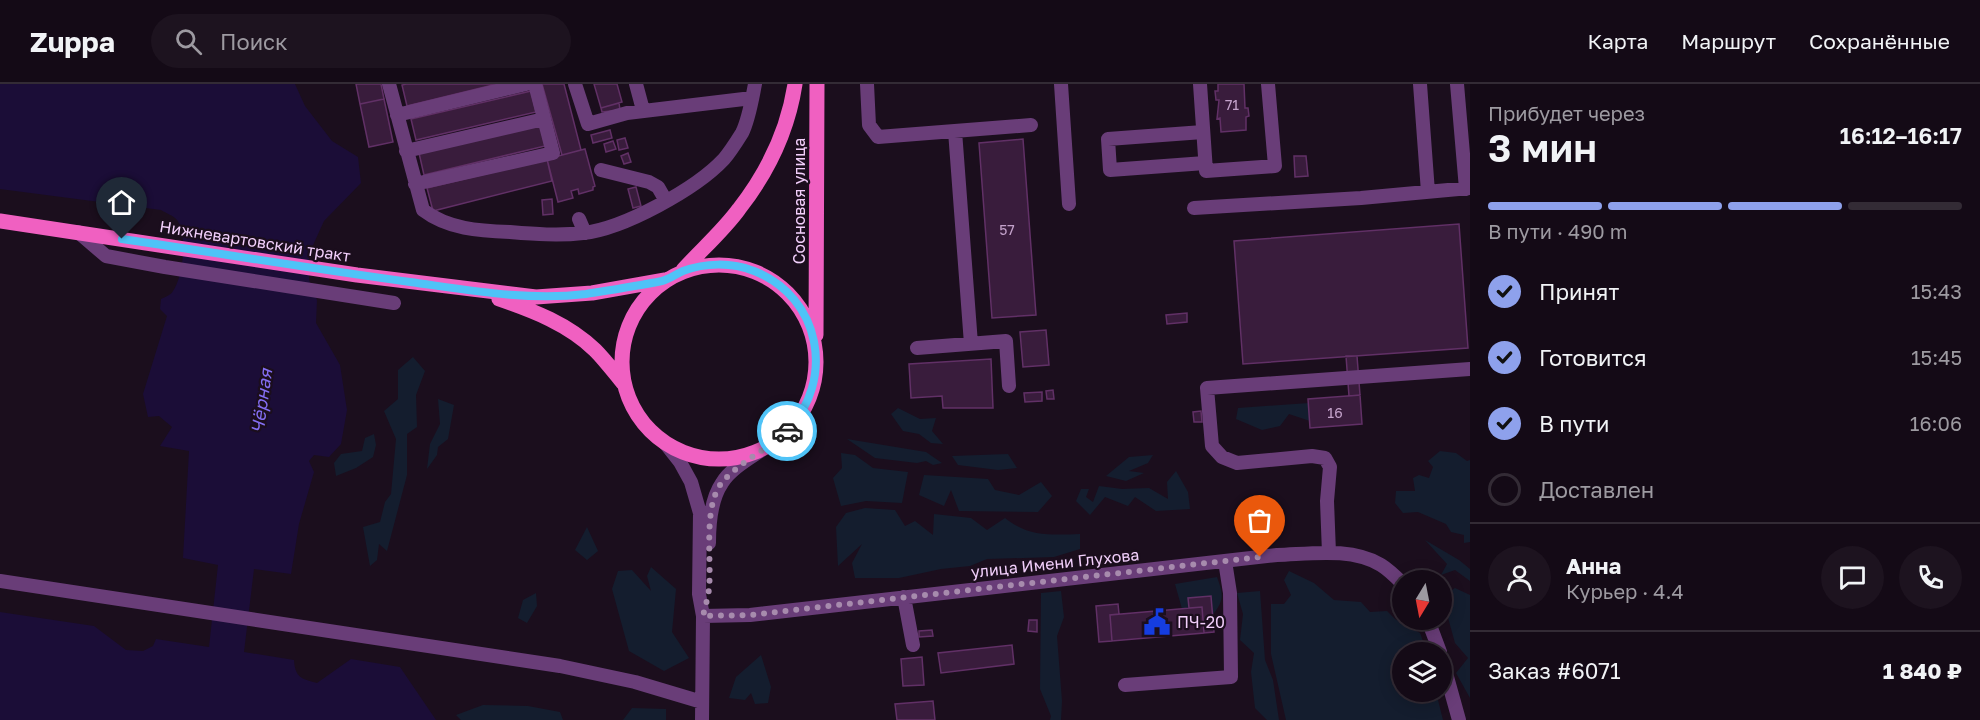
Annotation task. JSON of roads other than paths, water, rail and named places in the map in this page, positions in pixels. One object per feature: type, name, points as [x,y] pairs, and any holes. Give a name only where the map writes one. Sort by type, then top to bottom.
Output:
[{"type":"main road","name":"Сосновая улица","points":[[682,272],[738,211],[764,175],[784,129],[795,84]]},
{"type":"main road","name":"Сосновая улица","points":[[816,353],[817,84]]},
{"type":"main road","name":"Нижневартовский тракт","points":[[0,221],[357,275],[536,297],[566,296],[665,280]]},
{"type":"main road","points":[[717,264],[753,270],[770,278],[784,289],[802,310],[813,335],[816,353],[815,381],[805,408],[789,430],[766,447],[738,458],[707,459],[692,456],[664,443],[635,411],[624,384],[622,354],[628,326],[643,300],[665,280],[682,272],[699,266],[717,264]]},
{"type":"main road","name":"Нижневартовский тракт","points":[[470,290],[541,314],[568,329],[595,350],[624,384]]},
{"type":"street","points":[[389,84],[423,210],[433,218],[456,226],[478,230],[537,234],[585,233],[629,221],[666,201],[704,176],[724,159],[743,132],[753,91],[627,113],[588,124],[575,84]]},
{"type":"street","points":[[397,115],[526,84]]},
{"type":"street","points":[[415,184],[553,153],[535,84]]},
{"type":"street","points":[[636,84],[643,110]]},
{"type":"street","points":[[867,84],[869,124],[878,137],[1031,125]]},
{"type":"street","points":[[1061,84],[1069,204]]},
{"type":"street","points":[[1200,84],[1206,171],[1275,166],[1268,84]]},
{"type":"street","points":[[1420,84],[1428,192]]},
{"type":"street","points":[[1194,208],[1361,198],[1468,188],[1457,84]]},
{"type":"street","points":[[406,152],[544,119]]},
{"type":"street","points":[[956,131],[971,344]]},
{"type":"street","points":[[1203,132],[1108,139],[1110,170],[1206,163]]},
{"type":"street","points":[[602,170],[649,182],[658,187],[666,201]]},
{"type":"street","points":[[579,219],[585,233]]},
{"type":"street","points":[[78,232],[106,256],[394,303]]},
{"type":"street","points":[[917,348],[1006,342],[1009,386]]},
{"type":"street","points":[[1329,553],[1327,501],[1330,467],[1325,458],[1312,456],[1237,463],[1222,457],[1212,446],[1207,388],[1470,369]]},
{"type":"street","points":[[664,443],[680,462],[691,482],[700,513],[699,594],[703,616],[702,720]]},
{"type":"street","points":[[703,616],[709,589],[709,534],[712,511],[718,492],[722,482],[766,447]]},
{"type":"street","name":"улица Имени Глухова","points":[[703,616],[750,615],[1277,555],[1329,553],[1350,555],[1380,564],[1392,574]]},
{"type":"street","points":[[1125,686],[1232,676],[1230,593],[1225,561]]},
{"type":"street","points":[[0,581],[560,666],[635,682],[702,702]]},
{"type":"street","points":[[904,597],[913,645]]},
{"type":"street","points":[[1452,695],[1459,720]]},
{"type":"water","name":"Чёрная","points":[[0,84],[295,84],[305,106],[332,141],[358,157],[361,183],[324,221],[309,254],[309,280],[317,300],[316,323],[340,365],[347,410],[341,444],[329,457],[314,455],[309,461],[314,472],[299,524],[291,574],[254,569],[244,652],[294,660],[297,674],[317,683],[351,659],[400,667],[436,720],[0,720],[0,612],[94,626],[126,650],[143,651],[153,646],[156,639],[209,647],[218,565],[183,558],[189,451],[160,446],[172,427],[159,416],[148,417],[143,394],[167,316],[160,309],[161,299],[172,292],[182,266],[183,245],[180,227],[176,219],[161,210],[0,189]]},
{"type":"place","name":"ПЧ-20","points":[[1157,622]]}]
